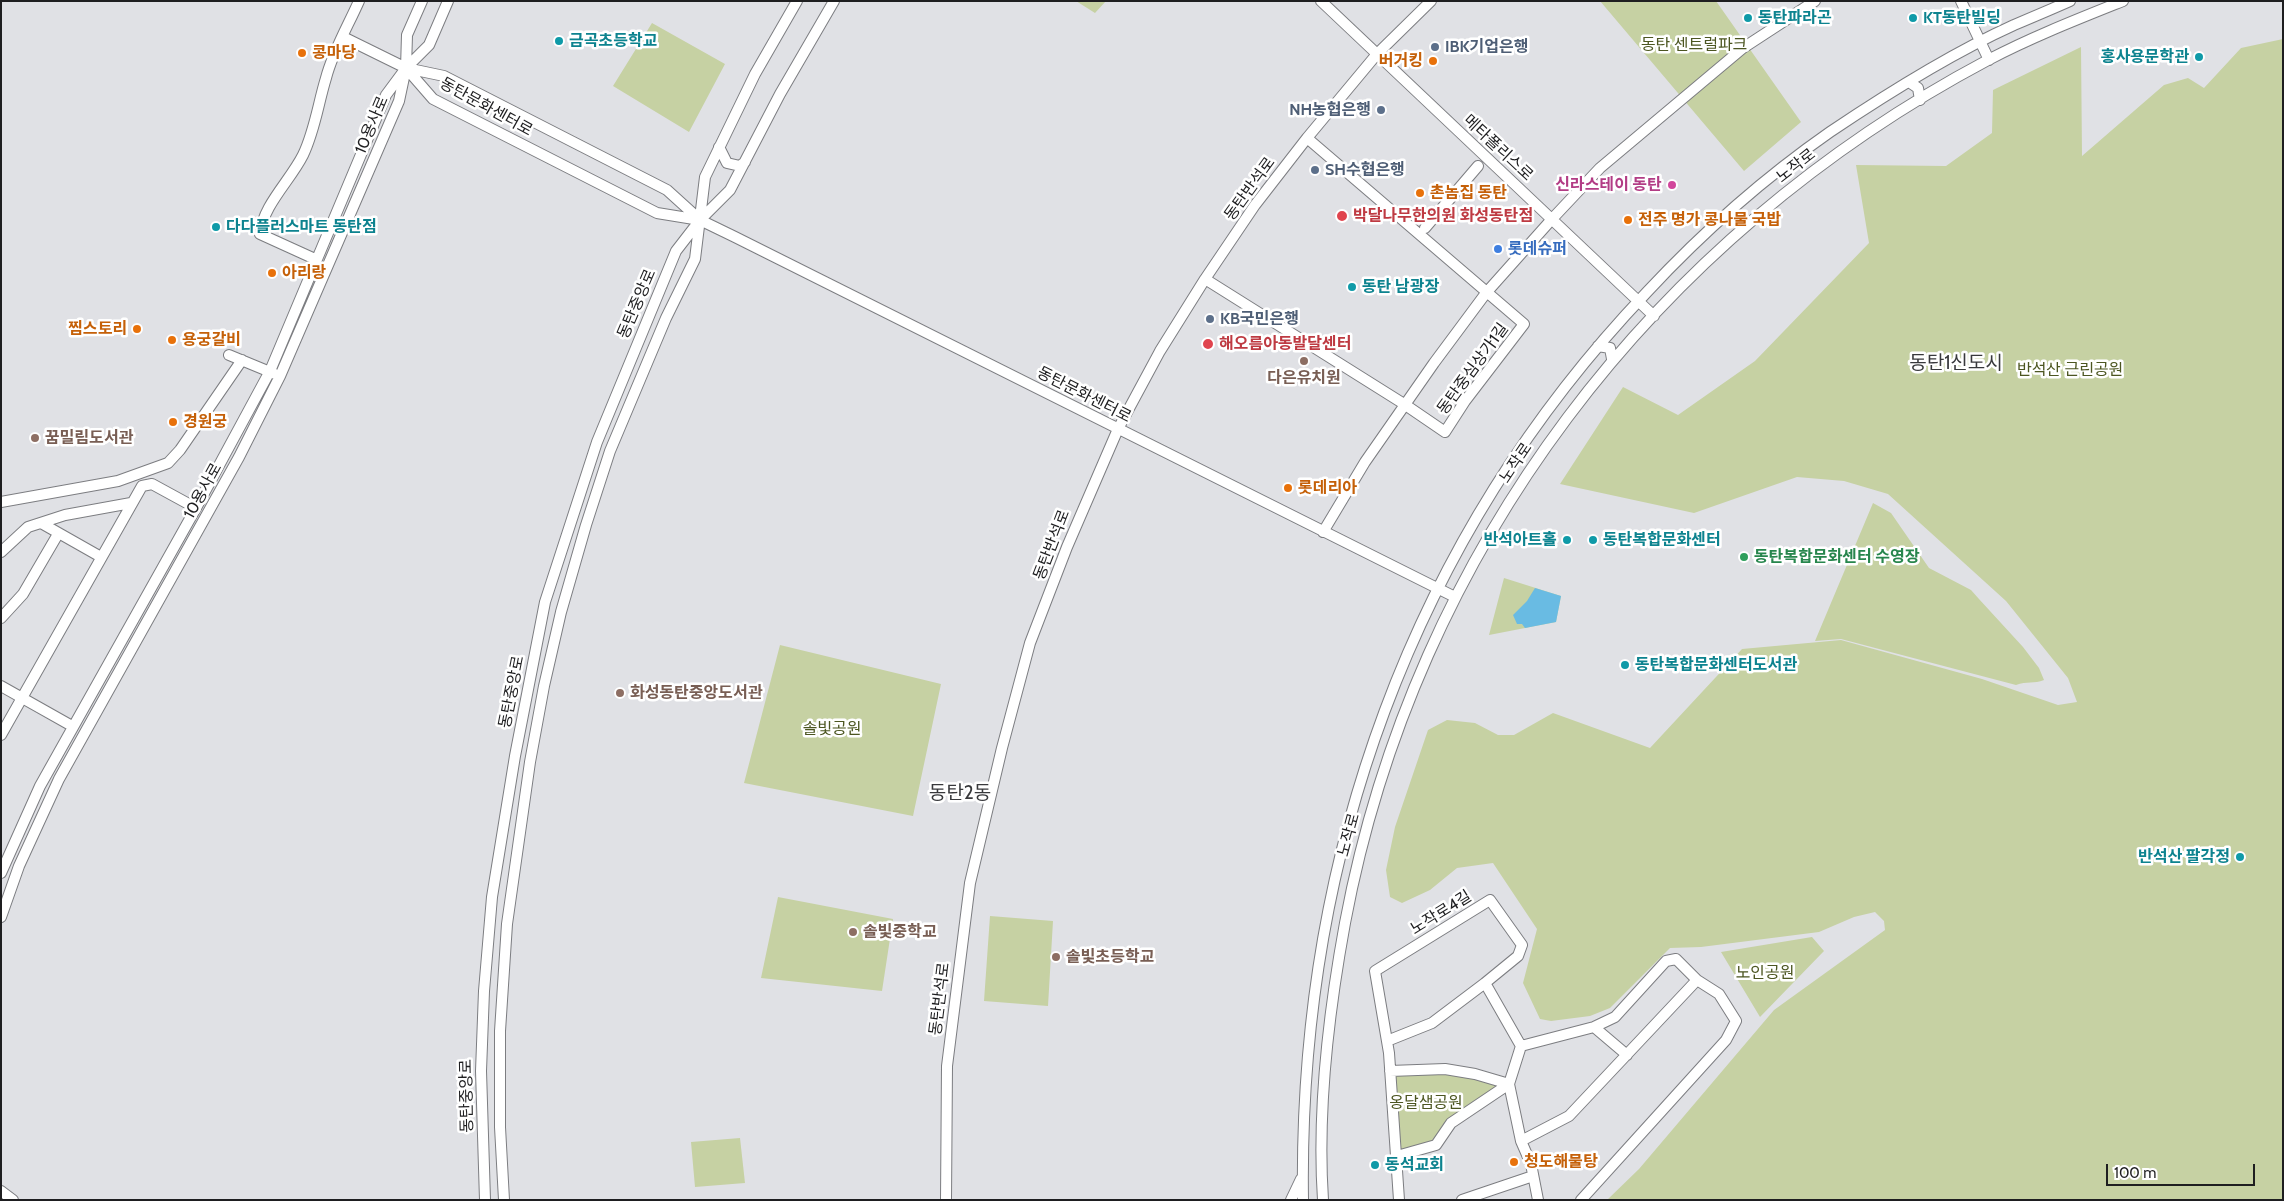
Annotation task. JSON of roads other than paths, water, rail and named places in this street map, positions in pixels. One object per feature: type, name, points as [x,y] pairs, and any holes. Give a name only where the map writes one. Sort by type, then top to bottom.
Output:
[{"type":"street","points":[[315,259],[260,234],[261,226],[309,142],[326,78],[359,1]]},
{"type":"street","name":"10용사로","points":[[1,915],[19,866],[59,779],[239,457],[280,376],[400,101],[406,68],[407,35],[422,1]]},
{"type":"street","name":"10용사로","points":[[1,873],[28,808],[72,726],[196,508],[270,371],[315,259],[386,95],[406,68],[430,45],[448,1]]},
{"type":"street","name":"동탄중앙로","points":[[504,1200],[500,1127],[502,981],[514,866],[544,686],[567,591],[607,460],[663,327],[695,259],[705,177],[755,74],[796,1]]},
{"type":"street","name":"동탄중앙로","points":[[485,1200],[481,1071],[484,991],[491,906],[515,756],[545,602],[582,483],[617,391],[676,251],[700,220],[730,190],[780,94],[834,1]]},
{"type":"street","name":"메타폴리스로","points":[[1321,1],[1654,316]]},
{"type":"street","name":"동탄반석로","points":[[946,1200],[947,1066],[966,903],[977,848],[1030,643],[1074,530],[1118,429],[1160,351],[1205,278],[1255,205],[1307,138],[1377,54],[1431,1]]},
{"type":"street","points":[[1323,532],[1365,462],[1404,404],[1486,293],[1552,219],[1600,168],[1743,48],[1815,1]]},
{"type":"street","points":[[1961,1],[1989,60]]},
{"type":"street","name":"노작로","points":[[1303,1200],[1304,1104],[1310,1022],[1328,909],[1346,831],[1366,762],[1394,683],[1437,589],[1496,484],[1538,422],[1598,346],[1638,301],[1697,241],[1760,186],[1819,141],[1909,82],[1981,42],[2070,1]]},
{"type":"street","name":"노작로","points":[[1323,1200],[1322,1179],[1329,1033],[1336,977],[1348,903],[1378,788],[1427,657],[1455,598],[1486,540],[1557,429],[1612,359],[1708,261],[1773,204],[1831,158],[1920,100],[1989,60],[2047,32],[2123,1]]},
{"type":"street","points":[[2039,15],[2035,22],[2035,27],[2047,32]]},
{"type":"street","points":[[343,37],[406,68]]},
{"type":"street","name":"동탄문화센터로","points":[[406,68],[433,99],[657,213],[700,220]]},
{"type":"street","name":"동탄문화센터로","points":[[406,68],[444,76],[667,190],[700,220],[1455,598]]},
{"type":"street","points":[[1909,82],[1918,88],[1920,100]]},
{"type":"street","name":"동탄중심상가1길","points":[[1205,278],[1445,432],[1476,386],[1524,324],[1307,138]]},
{"type":"street","points":[[719,147],[727,163],[740,166],[745,162]]},
{"type":"street","points":[[1425,228],[1478,166]]},
{"type":"street","points":[[1598,346],[1610,348],[1612,359]]},
{"type":"street","points":[[229,355],[280,376]]},
{"type":"street","points":[[1,502],[118,481],[168,463],[180,450],[242,360]]},
{"type":"street","points":[[1,736],[142,486],[152,484],[196,508]]},
{"type":"street","points":[[1,552],[28,526],[65,515],[131,503]]},
{"type":"street","points":[[41,523],[101,558]]},
{"type":"street","points":[[1469,530],[1476,540],[1486,540]]},
{"type":"street","points":[[1,618],[23,594],[58,534]]},
{"type":"street","points":[[1410,648],[1421,646],[1427,657]]},
{"type":"street","points":[[1,686],[72,726]]},
{"type":"street","name":"노작로4길","points":[[1387,1041],[1432,1023],[1518,956],[1522,945],[1490,900],[1375,971],[1387,1041],[1399,1200]]},
{"type":"street","points":[[1522,1046],[1594,1027],[1615,1017],[1666,961],[1676,959],[1696,980],[1719,994],[1736,1022],[1726,1040],[1581,1200]]},
{"type":"street","points":[[1520,1141],[1569,1116],[1696,980]]},
{"type":"street","points":[[1485,983],[1522,1046],[1509,1084],[1520,1141],[1531,1164],[1538,1200]]},
{"type":"street","points":[[1594,1027],[1627,1055]]},
{"type":"street","points":[[1390,1071],[1446,1069],[1474,1074],[1509,1084]]},
{"type":"street","points":[[1397,1156],[1436,1145],[1450,1123],[1509,1084]]},
{"type":"street","points":[[1291,1200],[1302,1176],[1312,1186],[1322,1179]]},
{"type":"street","points":[[1462,1200],[1533,1176]]},
{"type":"street","points":[[1,1191],[13,1200]]},
{"type":"water","points":[[1535,588],[1561,596],[1556,622],[1525,628],[1522,624],[1517,624],[1513,615],[1527,601]]},
{"type":"place","name":"동탄파라곤","points":[[1748,18]]},
{"type":"place","name":"KT동탄빌딩","points":[[1913,18]]},
{"type":"place","name":"금곡초등학교","points":[[559,41]]},
{"type":"place","name":"IBK기업은행","points":[[1435,47]]},
{"type":"place","name":"콩마당","points":[[302,53]]},
{"type":"place","name":"홍사용문학관","points":[[2199,57]]},
{"type":"place","name":"버거킹","points":[[1433,61]]},
{"type":"place","name":"NH농협은행","points":[[1381,110]]},
{"type":"place","name":"SH수협은행","points":[[1315,170]]},
{"type":"place","name":"신라스테이 동탄","points":[[1672,185]]},
{"type":"place","name":"촌놈집 동탄","points":[[1420,193]]},
{"type":"place","name":"박달나무한의원 화성동탄점","points":[[1342,216]]},
{"type":"place","name":"전주 명가 콩나물 국밥","points":[[1628,220]]},
{"type":"place","name":"다다플러스마트 동탄점","points":[[216,227]]},
{"type":"place","name":"롯데슈퍼","points":[[1498,249]]},
{"type":"place","name":"아리랑","points":[[272,273]]},
{"type":"place","name":"동탄 남광장","points":[[1352,287]]},
{"type":"place","name":"KB국민은행","points":[[1210,319]]},
{"type":"place","name":"찜스토리","points":[[137,329]]},
{"type":"place","name":"용궁갈비","points":[[172,340]]},
{"type":"place","name":"해오름아동발달센터","points":[[1208,344]]},
{"type":"place","name":"다은유치원","points":[[1304,361]]},
{"type":"place","name":"경원궁","points":[[173,422]]},
{"type":"place","name":"꿈밀림도서관","points":[[35,438]]},
{"type":"place","name":"롯데리아","points":[[1288,488]]},
{"type":"place","name":"반석아트홀","points":[[1567,540]]},
{"type":"place","name":"동탄복합문화센터","points":[[1593,540]]},
{"type":"place","name":"동탄복합문화센터 수영장","points":[[1744,557]]},
{"type":"place","name":"동탄복합문화센터도서관","points":[[1625,665]]},
{"type":"place","name":"화성동탄중앙도서관","points":[[620,693]]},
{"type":"place","name":"반석산 팔각정","points":[[2240,857]]},
{"type":"place","name":"솔빛중학교","points":[[853,932]]},
{"type":"place","name":"솔빛초등학교","points":[[1056,957]]},
{"type":"place","name":"청도해물탕","points":[[1514,1162]]},
{"type":"place","name":"동석교회","points":[[1375,1165]]},
{"type":"district","name":"동탄1신도시","points":[[1956,363]]},
{"type":"district","name":"동탄2동","points":[[960,793]]},
{"type":"park label","name":"동탄 센트럴파크","points":[[1694,45]]},
{"type":"park label","name":"반석산 근린공원","points":[[2070,370]]},
{"type":"park label","name":"솔빛공원","points":[[832,729]]},
{"type":"park label","name":"노인공원","points":[[1765,973]]},
{"type":"park label","name":"옹달샘공원","points":[[1426,1103]]}]
